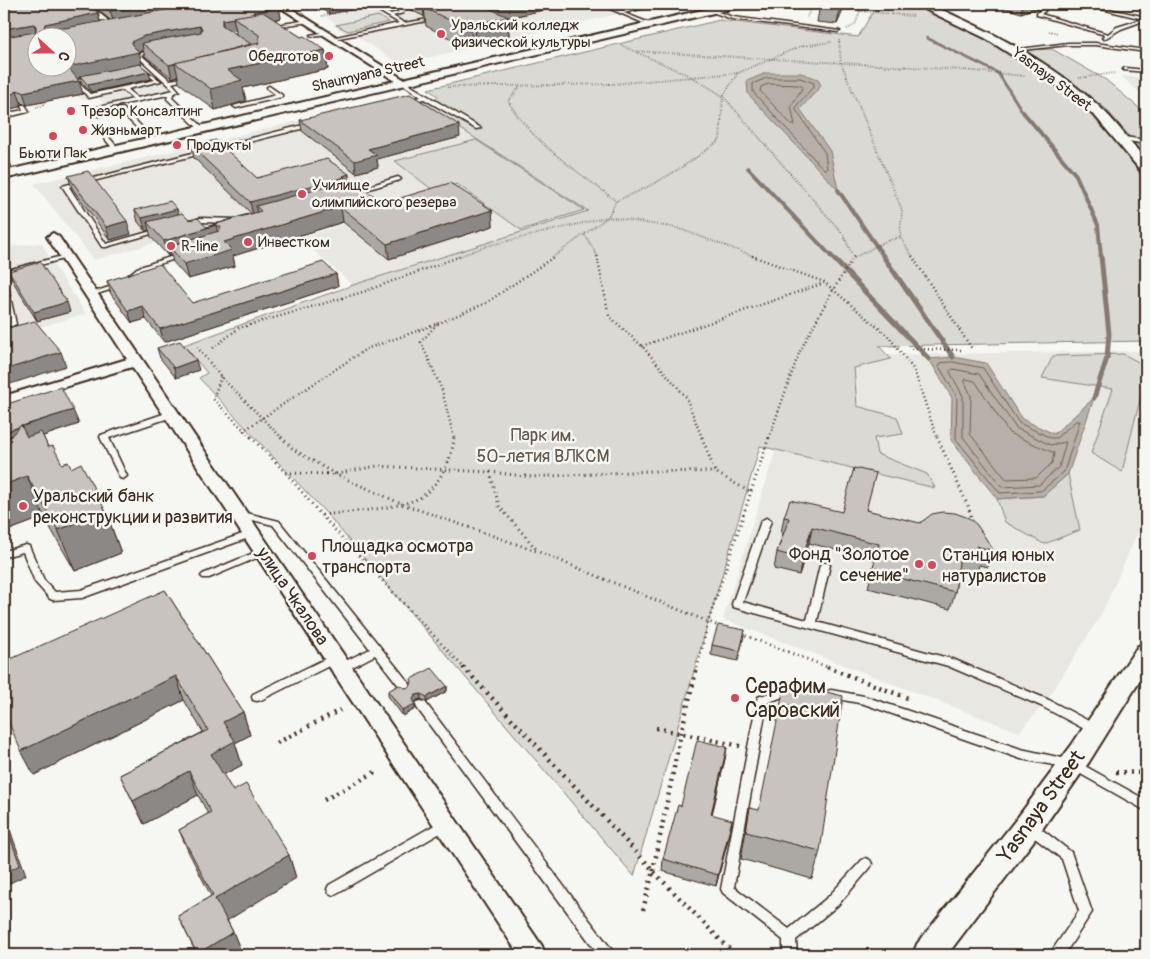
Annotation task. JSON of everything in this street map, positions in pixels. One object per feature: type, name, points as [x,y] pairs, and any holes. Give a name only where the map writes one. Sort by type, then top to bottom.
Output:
[{"type":"street","points":[[84,4],[111,27]]},
{"type":"street","points":[[279,4],[403,82]]},
{"type":"street","name":"Shaumyana Street","points":[[5,175],[739,4]]},
{"type":"street","name":"Yasnaya Street","points":[[919,4],[986,34],[1014,50],[1093,108],[1124,139],[1146,168]]},
{"type":"street","name":"улица Чкалова","points":[[53,237],[533,955]]},
{"type":"street","points":[[4,401],[136,361]]},
{"type":"street","name":"Yasnaya Street","points":[[928,955],[1028,826],[1072,764],[1146,652]]},
{"type":"lane","points":[[389,16],[402,12],[389,4],[374,7],[389,16],[403,24]]},
{"type":"lane","points":[[601,4],[650,24]]},
{"type":"lane","points":[[621,12],[658,4]]},
{"type":"lane","points":[[1022,4],[1044,10],[1038,14],[1108,35]]},
{"type":"lane","points":[[1088,4],[1146,18]]},
{"type":"lane","points":[[710,10],[732,18],[838,31]]},
{"type":"lane","points":[[1095,44],[1119,28],[1146,18]]},
{"type":"lane","points":[[334,38],[436,19]]},
{"type":"lane","points":[[264,27],[307,21]]},
{"type":"lane","points":[[312,35],[326,32]]},
{"type":"lane","points":[[1014,50],[1068,44],[1095,44],[1146,50]]},
{"type":"lane","points":[[153,141],[121,109],[98,114],[93,110],[177,91],[138,55],[156,50]]},
{"type":"lane","points":[[94,77],[75,81],[89,96],[159,81],[143,67],[133,69]]},
{"type":"lane","points":[[1125,69],[1146,71]]},
{"type":"lane","points":[[169,82],[196,76]]},
{"type":"lane","points":[[403,82],[478,128]]},
{"type":"lane","points":[[236,106],[280,96],[269,87]]},
{"type":"lane","points":[[124,88],[136,100]]},
{"type":"lane","points":[[171,93],[168,98],[182,115],[202,129]]},
{"type":"lane","points":[[397,104],[425,97]]},
{"type":"lane","points":[[260,101],[274,112]]},
{"type":"lane","points":[[4,116],[21,108]]},
{"type":"lane","points":[[172,228],[104,246],[65,186],[321,123]]},
{"type":"lane","points":[[106,137],[116,149]]},
{"type":"lane","points":[[1124,139],[1146,142]]},
{"type":"lane","points":[[349,192],[398,179]]},
{"type":"lane","points":[[181,225],[200,220],[244,221]]},
{"type":"lane","points":[[91,294],[120,286],[139,269],[186,254]]},
{"type":"lane","points":[[12,324],[4,283],[10,271],[66,257]]},
{"type":"lane","points":[[123,476],[104,437],[172,414]]},
{"type":"lane","points":[[237,513],[276,523],[406,687]]},
{"type":"lane","points":[[766,521],[737,604],[951,663],[1045,703],[1094,730]]},
{"type":"lane","points":[[4,554],[26,548],[40,582],[53,596],[82,594],[251,534]]},
{"type":"lane","points":[[206,576],[263,552]]},
{"type":"lane","points":[[811,625],[826,566]]},
{"type":"lane","points":[[257,697],[338,663],[376,650]]},
{"type":"lane","points":[[790,955],[789,937],[727,889],[762,700],[794,688],[803,689]]},
{"type":"lane","points":[[820,692],[864,700],[1021,754],[1072,764],[1146,806]]},
{"type":"lane","points":[[421,706],[607,955]]},
{"type":"lane","points":[[334,889],[445,824]]},
{"type":"lane","points":[[1028,826],[1067,856],[1086,912],[1056,955]]},
{"type":"lane","points":[[789,937],[833,901],[866,864]]},
{"type":"path","points":[[849,4],[860,11],[918,16]]},
{"type":"path","points":[[860,11],[894,4]]},
{"type":"path","points":[[775,5],[811,8]]},
{"type":"path","points":[[321,16],[366,7]]},
{"type":"path","points":[[850,27],[855,25],[860,11]]},
{"type":"path","points":[[840,37],[838,42],[841,62],[902,210],[900,237],[972,349]]},
{"type":"path","points":[[445,86],[520,87],[612,84],[738,72],[800,46],[838,42]]},
{"type":"path","points":[[616,43],[692,77],[723,96],[843,234],[853,258]]},
{"type":"path","points":[[633,51],[841,62],[1030,76]]},
{"type":"path","points":[[243,431],[366,349],[437,324],[486,303],[608,217],[616,201],[650,187],[683,168],[720,140],[723,96],[738,72]]},
{"type":"path","points":[[520,87],[508,101],[517,118],[542,146],[616,201]]},
{"type":"path","points":[[213,348],[239,328],[363,292],[486,246],[608,217],[676,228],[824,282],[889,337],[914,370],[935,433],[968,506],[974,531]]},
{"type":"path","points":[[584,235],[597,254],[609,316],[642,346],[686,397],[715,472]]},
{"type":"path","points":[[842,276],[853,258],[884,242],[900,237]]},
{"type":"path","points":[[642,346],[824,282]]},
{"type":"path","points":[[321,515],[402,504],[424,495],[445,470],[454,440],[442,390],[421,342],[437,324]]},
{"type":"path","points":[[197,347],[221,376],[293,449],[335,474],[402,504],[539,552],[727,629]]},
{"type":"path","points":[[912,349],[961,350]]},
{"type":"path","points":[[221,376],[213,399],[286,473],[321,515],[653,871],[735,955]]},
{"type":"path","points":[[286,473],[335,474],[377,466],[490,472],[532,477],[648,471],[715,472],[750,492]]},
{"type":"path","points":[[490,472],[499,506],[539,552]]},
{"type":"path","points":[[736,633],[913,700]]},
{"type":"path","points":[[277,743],[340,710]]},
{"type":"path","points":[[656,728],[753,749]]},
{"type":"path","points":[[324,800],[379,770]]},
{"type":"path","points":[[1115,772],[1146,773]]},
{"type":"path","points":[[644,910],[653,871]]},
{"type":"shaded area","name":"Уральский колледж физической культуры","points":[[364,4],[594,4],[618,14],[400,64],[355,35],[344,32],[333,25],[336,23],[326,17],[369,7]]},
{"type":"shaded area","points":[[132,54],[172,90],[105,104],[98,97],[82,100],[61,78],[78,78],[78,64]]},
{"type":"shaded area","points":[[1121,76],[1146,77],[1146,98]]},
{"type":"shaded area","name":"Училище олимпийского резерва","points":[[408,95],[589,211],[353,285],[299,238],[351,222],[211,227],[94,260],[34,184]]},
{"type":"shaded area","points":[[42,243],[51,261],[86,314],[4,337],[4,266],[13,246]]},
{"type":"shaded area","name":"Станция юных натуралистов","points":[[1146,351],[1146,514],[1101,615],[1045,703],[1019,732],[723,619],[805,356]]},
{"type":"green space","name":"Парк им. 50-летия ВЛКСМ","points":[[864,4],[906,4],[925,10],[982,38],[1036,71],[1087,112],[1110,135],[1130,159],[1146,184],[1146,341],[879,346],[891,359],[854,368],[857,406],[897,417],[903,434],[874,438],[877,454],[927,474],[935,488],[760,446],[634,876],[326,513],[199,378],[207,373],[184,345],[353,285],[588,211],[419,102],[439,97],[428,89],[720,20],[858,37],[874,10]]},
{"type":"green space","points":[[378,16],[389,22],[348,31],[336,25]]},
{"type":"green space","points":[[1052,49],[1106,80],[1146,114],[1146,155],[1105,108],[1024,50]]},
{"type":"green space","points":[[476,140],[584,210],[521,230],[457,184],[434,191],[395,161]]},
{"type":"green space","points":[[1123,354],[1146,366],[1146,375],[1122,472],[1091,453],[1113,389],[1042,378],[1053,356]]},
{"type":"green space","points":[[1068,474],[1080,530],[1044,544],[1005,522],[997,499],[1043,496]]},
{"type":"water","points":[[766,73],[801,73],[818,79],[821,86],[800,109],[830,151],[838,190],[748,94],[747,81]]},
{"type":"water","points":[[953,357],[986,363],[1022,419],[1054,434],[1094,398],[1068,474],[1043,496],[997,499],[951,440],[952,398],[929,359]]},
{"type":"building","points":[[4,4],[87,4],[98,13],[45,24],[44,27],[65,28],[36,28],[34,24],[4,29]]},
{"type":"building","points":[[101,4],[153,4],[110,11]]},
{"type":"building","points":[[198,4],[274,4],[279,7],[253,12],[256,14],[222,20],[222,25],[251,44],[169,65],[142,43],[201,32],[202,28],[200,26],[144,36],[131,42],[139,52],[78,65],[78,28],[65,28]]},
{"type":"building","points":[[433,4],[485,4],[482,5],[508,17],[460,25],[424,8],[436,5]]},
{"type":"building","points":[[820,4],[841,4],[840,6]]},
{"type":"building","points":[[263,12],[325,50],[227,70],[242,80],[211,89],[175,63],[259,43],[259,35],[233,17]]},
{"type":"building","points":[[28,33],[28,78],[77,78],[79,81],[23,92],[17,90],[15,93],[4,96],[4,37]]},
{"type":"building","points":[[140,64],[149,72],[88,85],[80,76]]},
{"type":"building","points":[[410,94],[459,125],[368,149],[377,155],[355,161],[300,120]]},
{"type":"building","points":[[216,140],[257,178],[327,159],[349,174],[343,176],[345,177],[250,202],[191,146]]},
{"type":"building","points":[[88,171],[127,221],[106,227],[68,176]]},
{"type":"building","points":[[352,180],[384,203],[450,183],[492,210],[387,244],[341,207],[224,242],[232,250],[184,264],[169,246],[219,231],[221,227],[216,225],[164,241],[147,222],[182,213],[189,220],[198,218],[206,227],[261,211],[256,206]]},
{"type":"building","points":[[170,201],[177,209],[142,218],[135,210]]},
{"type":"building","points":[[40,262],[67,302],[34,312],[9,271]]},
{"type":"building","points":[[323,262],[336,274],[160,329],[142,306],[128,311],[107,281],[160,264],[192,303]]},
{"type":"building","points":[[35,321],[61,352],[4,370],[4,329]]},
{"type":"building","points":[[180,341],[196,360],[174,368],[157,348]]},
{"type":"building","points":[[61,387],[73,410],[21,425],[4,432],[4,405]]},
{"type":"building","points":[[21,425],[27,437],[41,432],[48,447],[53,446],[62,464],[68,462],[71,468],[81,463],[106,512],[58,530],[27,476],[4,485],[4,439],[10,437]]},
{"type":"building","points":[[854,468],[876,473],[866,510],[920,523],[932,514],[943,512],[955,513],[969,518],[977,525],[994,551],[976,546],[981,559],[960,555],[955,592],[872,571],[879,544],[812,527],[802,559],[777,552],[789,518],[784,517],[790,500],[842,512]]},
{"type":"building","points":[[165,590],[243,712],[223,722],[235,741],[211,754],[233,791],[246,784],[289,855],[215,899],[233,932],[197,954],[178,916],[213,895],[179,830],[211,812],[189,771],[133,801],[120,775],[208,730],[176,676],[21,751],[4,711],[4,662]]},
{"type":"building","points":[[718,625],[745,630],[740,651],[712,645]]},
{"type":"building","points":[[432,668],[447,686],[427,697],[421,694],[416,695],[413,699],[415,704],[402,710],[388,691],[399,685],[405,688],[410,687],[411,679]]},
{"type":"building","points":[[785,682],[843,696],[820,851],[746,832],[750,808],[759,810]]},
{"type":"building","points":[[697,740],[727,747],[711,814],[732,820],[718,875],[663,859],[678,805],[681,806]]},
{"type":"building","points":[[4,820],[20,865],[4,873]]},
{"type":"waterway","points":[[927,38],[998,73],[1024,114]]},
{"type":"waterway","points":[[1023,112],[1076,175],[1098,225],[1101,257]]},
{"type":"waterway","points":[[748,168],[832,257]]},
{"type":"waterway","points":[[838,190],[884,257]]},
{"type":"waterway","points":[[831,256],[929,359]]},
{"type":"waterway","points":[[883,256],[953,357]]},
{"type":"waterway","points":[[1094,398],[1107,358],[1109,334],[1101,256]]},
{"type":"place","name":"Уральский колледж физической культуры","points":[[441,34]]},
{"type":"place","name":"Обедготов","points":[[329,56]]},
{"type":"place","name":"Трезор Консалтинг","points":[[71,111]]},
{"type":"place","name":"Жизньмарт","points":[[83,130]]},
{"type":"place","name":"Бьюти Пак","points":[[53,136]]},
{"type":"place","name":"Продукты","points":[[177,145]]},
{"type":"place","name":"Училище олимпийского резерва","points":[[302,194]]},
{"type":"place","name":"Инвестком","points":[[248,242]]},
{"type":"place","name":"R-line","points":[[171,246]]},
{"type":"place","name":"Уральский банк реконструкции и развития","points":[[23,506]]},
{"type":"place","name":"Площадка осмотра транспорта","points":[[312,556]]},
{"type":"place","name":"Фонд \"Золотое сечение\"","points":[[919,564]]},
{"type":"place","name":"Станция юных натуралистов","points":[[932,565]]},
{"type":"place","name":"Серафим Саровский","points":[[735,698]]}]
